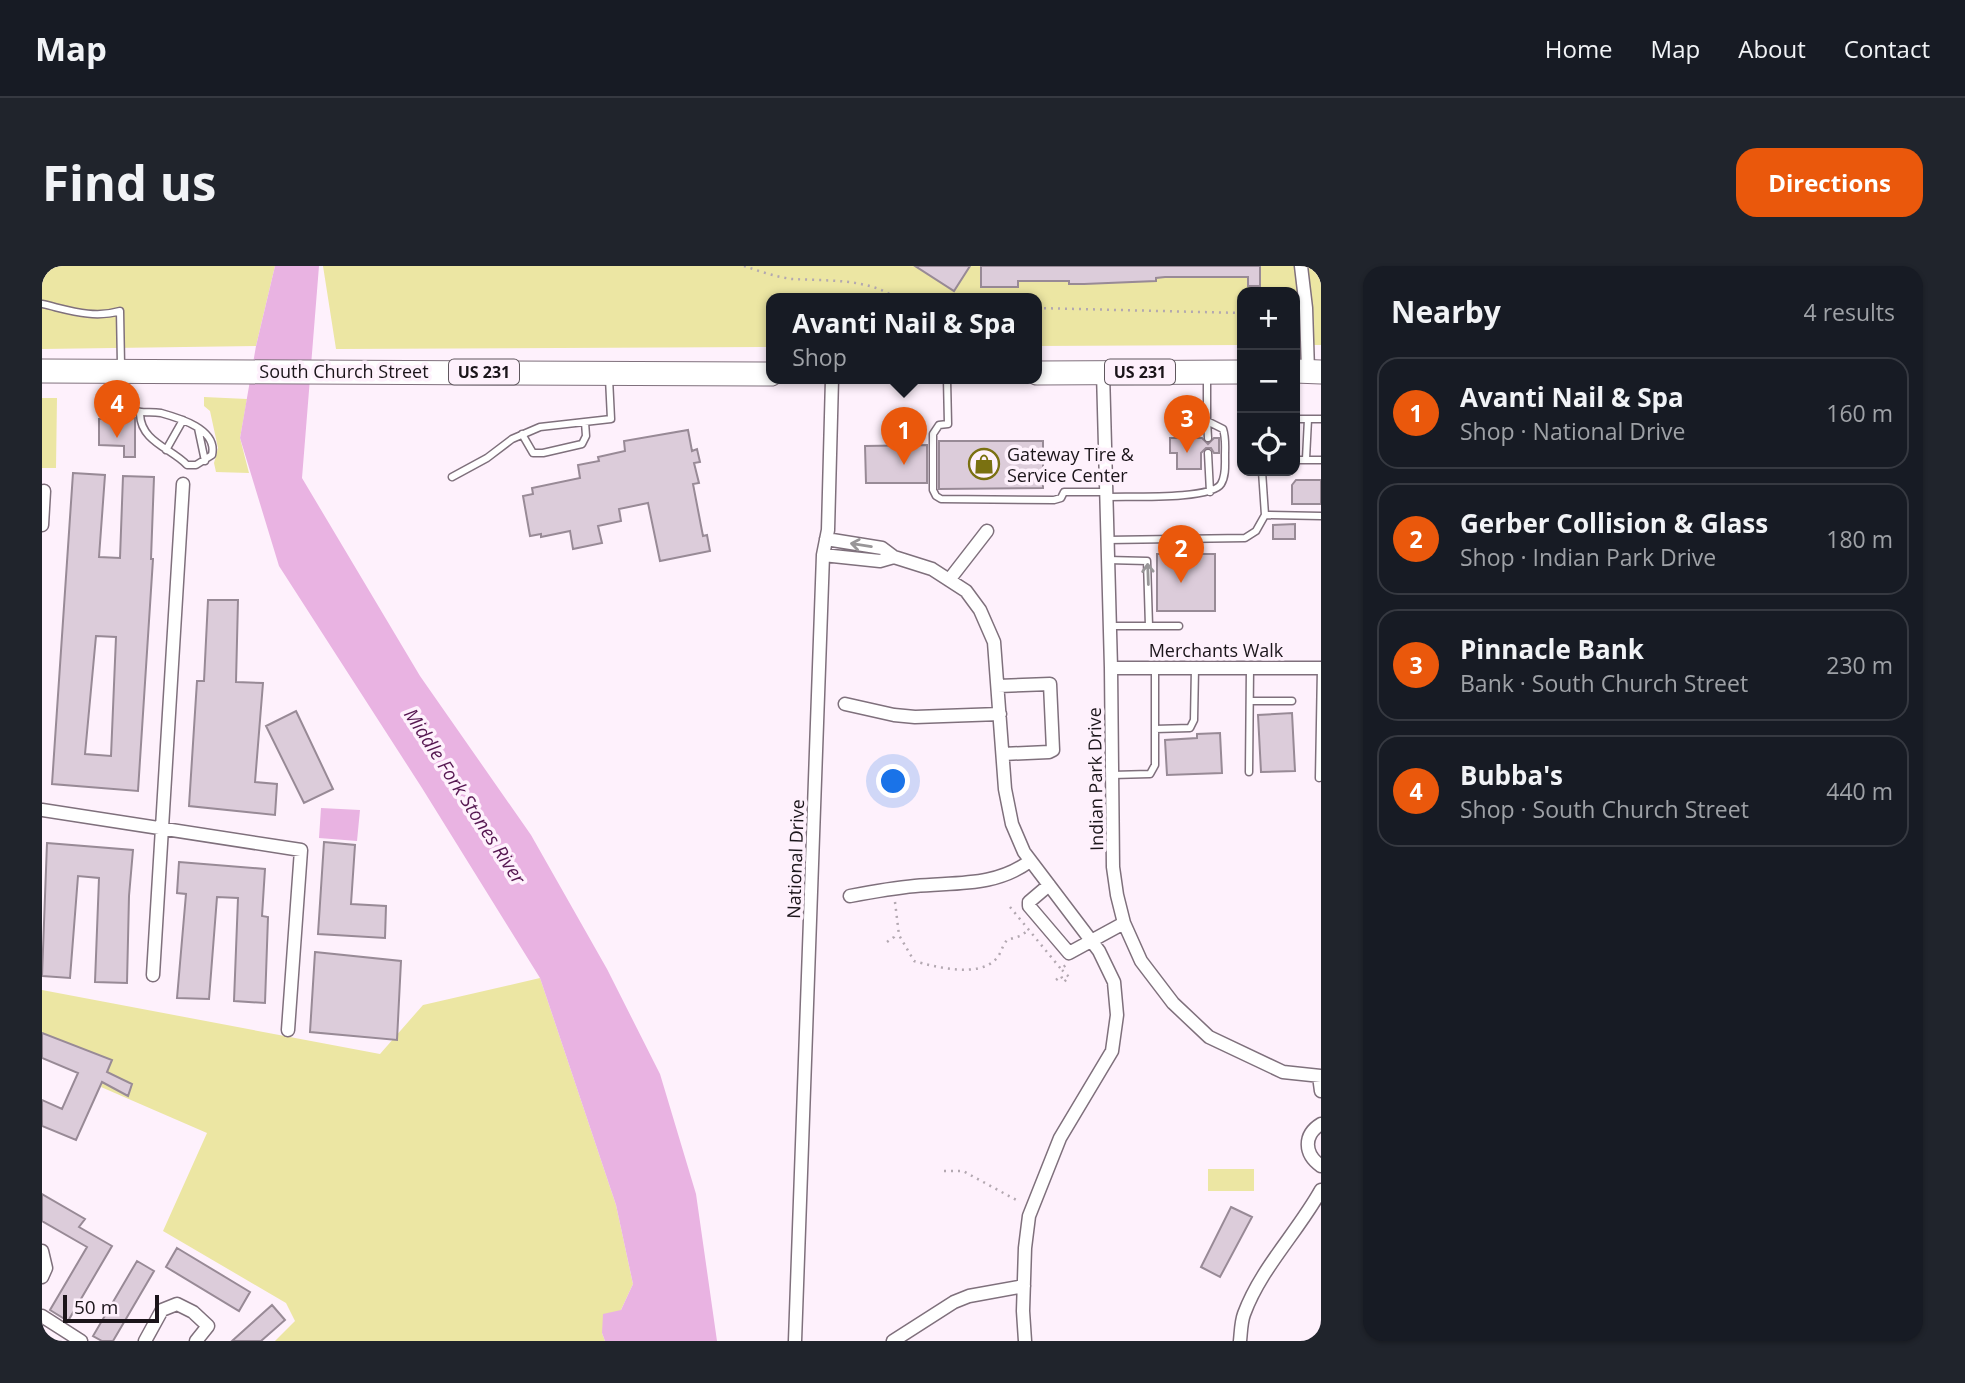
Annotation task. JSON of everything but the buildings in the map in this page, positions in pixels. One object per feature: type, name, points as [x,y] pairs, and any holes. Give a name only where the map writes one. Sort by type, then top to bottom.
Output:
[{"type":"highway","name":"South Church Street","points":[[42,370],[766,373]]},
{"type":"highway","name":"US 231","points":[[1042,373],[1237,372]]},
{"type":"street","points":[[1301,266],[1306,308],[1308,371]]},
{"type":"street","name":"Indian Park Drive","points":[[1102,372],[1111,668],[1113,867],[1124,923],[1141,961],[1173,1003],[1209,1037],[1283,1072],[1320,1076],[1321,1091]]},
{"type":"street","name":"National Drive","points":[[795,1341],[823,555],[826,539],[832,384]]},
{"type":"street","points":[[153,975],[183,484]]},
{"type":"street","points":[[42,525],[44,491]]},
{"type":"street","points":[[949,580],[987,531]]},
{"type":"street","points":[[826,539],[882,548],[894,557],[932,569],[966,591],[980,610],[994,642],[1005,789],[1012,824],[1024,852],[1099,951],[1114,982],[1116,1015],[1112,1051],[1060,1138],[1032,1209],[1025,1248],[1025,1341]]},
{"type":"street","points":[[823,555],[880,561],[894,557]]},
{"type":"street","name":"Merchants Walk","points":[[1111,668],[1321,668]]},
{"type":"street","points":[[998,686],[1050,684],[1053,750],[1003,754]]},
{"type":"street","points":[[845,704],[915,717],[1000,714]]},
{"type":"street","points":[[42,810],[301,850],[288,1030]]},
{"type":"street","points":[[850,896],[983,881],[1014,873],[1030,861]]},
{"type":"street","points":[[1049,884],[1029,902],[1029,906],[1069,953],[1124,923]]},
{"type":"street","points":[[1321,1124],[1309,1136],[1307,1144],[1309,1154],[1321,1166]]},
{"type":"street","points":[[1240,1341],[1243,1316],[1271,1262],[1297,1229],[1321,1190]]},
{"type":"street","points":[[42,1251],[46,1268],[42,1277]]},
{"type":"street","points":[[893,1341],[954,1302],[969,1296],[1024,1286]]},
{"type":"street","points":[[145,1341],[162,1310],[177,1304],[193,1312],[208,1326],[196,1341]]},
{"type":"street","points":[[42,1316],[81,1341]]},
{"type":"lane","points":[[42,304],[91,315],[105,316],[120,311],[121,371],[129,407],[140,414],[159,413],[198,428],[205,433],[213,447],[212,455],[196,465],[187,465],[157,444],[145,430],[140,414]]},
{"type":"lane","points":[[452,477],[487,458],[512,439],[540,427],[611,419],[608,372]]},
{"type":"lane","points":[[1207,372],[1208,438]]},
{"type":"lane","points":[[947,384],[948,424],[939,425],[933,434],[933,490],[941,499],[1054,500],[1060,498],[1064,492],[1195,495],[1210,492],[1221,483],[1225,472],[1226,438],[1223,429],[1207,421]]},
{"type":"lane","points":[[1300,419],[1321,418]]},
{"type":"lane","points":[[1306,459],[1308,419]]},
{"type":"lane","points":[[166,450],[183,420]]},
{"type":"lane","points":[[522,434],[533,453],[543,453],[583,444],[586,436],[585,422]]},
{"type":"lane","points":[[198,428],[205,461]]},
{"type":"lane","points":[[1208,453],[1210,492]]},
{"type":"lane","points":[[1300,460],[1321,460]]},
{"type":"lane","points":[[1107,540],[1245,538],[1256,531],[1265,515],[1262,476]]},
{"type":"lane","points":[[1265,515],[1321,516]]},
{"type":"lane","points":[[1108,560],[1147,561],[1149,626]]},
{"type":"lane","points":[[1110,626],[1180,626]]},
{"type":"lane","points":[[1112,775],[1150,774],[1155,765],[1155,668]]},
{"type":"lane","points":[[1155,729],[1190,728],[1194,720],[1195,668]]},
{"type":"lane","points":[[1249,772],[1250,668]]},
{"type":"lane","points":[[1319,778],[1321,668]]},
{"type":"lane","points":[[1250,701],[1292,701]]},
{"type":"path","points":[[744,266],[789,279],[829,280],[877,286],[888,293]]},
{"type":"path","points":[[1042,308],[1237,313]]},
{"type":"path","points":[[894,889],[899,934],[914,961],[953,970],[986,966],[996,959],[1007,940],[1029,930]]},
{"type":"path","points":[[1010,907],[1069,977],[1064,982],[1061,976],[1056,980]]},
{"type":"path","points":[[887,942],[894,937],[898,929]]},
{"type":"path","points":[[1061,969],[1070,961],[1069,953]]},
{"type":"path","points":[[944,1171],[963,1171],[1032,1209]]},
{"type":"shaded area","points":[[42,266],[275,266],[256,346],[42,349]]},
{"type":"shaded area","points":[[323,266],[1321,266],[1321,345],[1300,345],[1300,287],[1237,287],[1237,345],[1042,346],[1042,293],[766,293],[766,347],[336,349]]},
{"type":"shaded area","points":[[204,397],[247,399],[240,438],[249,473],[216,472],[214,463],[218,448],[210,411],[204,406]]},
{"type":"shaded area","points":[[42,398],[57,398],[56,468],[42,468]]},
{"type":"shaded area","points":[[540,978],[616,1205],[633,1284],[621,1310],[602,1333],[605,1341],[275,1341],[295,1321],[286,1303],[163,1231],[207,1133],[101,1087],[112,1060],[42,1035],[42,990],[380,1054],[423,1005]]},
{"type":"shaded area","points":[[1208,1169],[1254,1169],[1254,1191],[1208,1191]]},
{"type":"water","name":"Middle Fork Stones River","points":[[275,266],[319,266],[302,478],[420,676],[531,835],[607,969],[660,1074],[696,1194],[717,1341],[605,1341],[602,1333],[603,1314],[621,1310],[633,1284],[616,1205],[540,978],[279,566],[240,438],[256,346]]},
{"type":"water","points":[[321,808],[360,810],[357,841],[319,838]]},
{"type":"place","name":"Bubba's","points":[[117,438]]},
{"type":"place","name":"Pinnacle Bank","points":[[1187,453]]},
{"type":"place","name":"Gateway Tire & Service Center","points":[[984,464]]},
{"type":"place","name":"Avanti Nail & Spa","points":[[904,465]]},
{"type":"place","name":"Gerber Collision & Glass","points":[[1181,583]]}]
